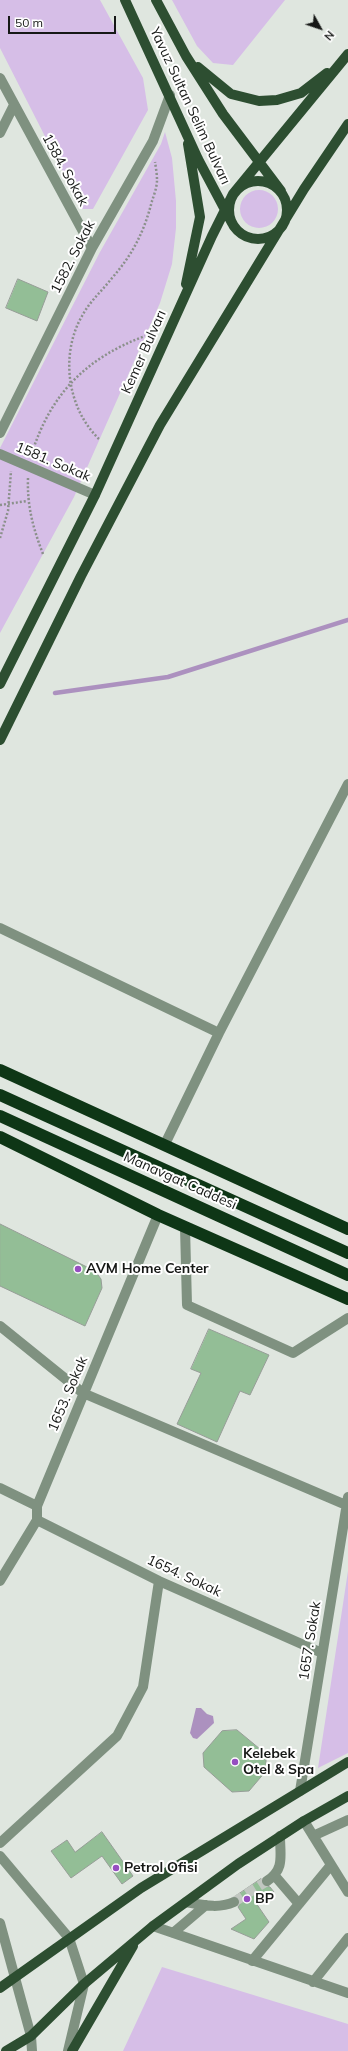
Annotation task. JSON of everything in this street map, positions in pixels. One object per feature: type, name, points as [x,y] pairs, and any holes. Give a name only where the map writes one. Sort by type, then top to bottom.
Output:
[{"type":"highway","points":[[1,1070],[348,1229]]},
{"type":"highway","name":"Manavgat Caddesi","points":[[0,1095],[348,1253]]},
{"type":"highway","name":"Manavgat Caddesi","points":[[0,1116],[348,1275]]},
{"type":"highway","points":[[0,1137],[158,1215],[348,1300]]},
{"type":"main road","name":"Yavuz Sultan Selim Bulvarı","points":[[125,0],[170,95],[198,159],[232,223]]},
{"type":"main road","name":"Yavuz Sultan Selim Bulvarı","points":[[156,0],[186,56],[223,114],[281,191]]},
{"type":"main road","name":"Kemer Bulvarı","points":[[0,684],[95,495],[182,302],[233,194],[348,54]]},
{"type":"main road","points":[[186,56],[231,94],[259,101],[277,100],[301,93],[341,62]]},
{"type":"main road","points":[[0,740],[81,576],[160,425],[304,189],[348,124]]},
{"type":"main road","points":[[182,302],[200,217],[185,129]]},
{"type":"main road","points":[[256,180],[266,181],[281,191],[287,209],[286,218],[282,226],[270,236],[256,239],[246,236],[238,231],[232,223],[229,213],[229,203],[233,194],[239,187],[256,180]]},
{"type":"main road","points":[[0,1988],[141,1888],[348,1762]]},
{"type":"main road","points":[[6,2051],[32,2036],[84,1984],[153,1926],[238,1864],[280,1836],[348,1796]]},
{"type":"main road","points":[[72,2051],[137,1940]]},
{"type":"street","name":"1584. Sokak","points":[[0,78],[92,248]]},
{"type":"street","name":"1582. Sokak","points":[[0,432],[92,248],[153,140],[170,95]]},
{"type":"street","points":[[0,133],[14,105]]},
{"type":"street","name":"1581. Sokak","points":[[0,454],[95,495]]},
{"type":"street","points":[[165,1144],[219,1033],[348,784]]},
{"type":"street","points":[[0,928],[219,1033]]},
{"type":"street","name":"1653. Sokak","points":[[37,1520],[37,1506],[158,1215]]},
{"type":"street","points":[[185,1227],[187,1305],[292,1353],[348,1318]]},
{"type":"street","points":[[0,1326],[84,1392],[347,1501]]},
{"type":"street","points":[[0,1488],[37,1506]]},
{"type":"street","name":"1657. Sokak","points":[[300,1791],[347,1501]]},
{"type":"street","points":[[0,1581],[37,1520]]},
{"type":"street","name":"1654. Sokak","points":[[37,1520],[159,1581],[322,1653]]},
{"type":"street","points":[[0,1843],[117,1736],[143,1687],[159,1581]]},
{"type":"street","points":[[313,1836],[348,1820]]},
{"type":"street","points":[[304,1821],[348,1892]]},
{"type":"street","points":[[280,1836],[281,1866],[271,1878],[299,1904]]},
{"type":"street","points":[[0,1856],[69,1938],[84,1984],[68,2051]]},
{"type":"street","points":[[252,1961],[331,1865]]},
{"type":"street","points":[[186,1902],[206,1905],[226,1905],[234,1902]]},
{"type":"street","points":[[173,1933],[206,1905]]},
{"type":"street","points":[[0,1923],[32,2036],[32,2051]]},
{"type":"street","points":[[153,1926],[348,1993]]},
{"type":"street","points":[[313,1982],[348,1938]]},
{"type":"path","points":[[99,439],[89,430],[74,398],[70,382],[69,367],[72,340],[81,316],[93,299],[125,262],[146,226],[157,181],[154,156]]},
{"type":"path","points":[[43,554],[33,528],[28,501],[28,466],[40,432],[59,396],[70,382],[100,358],[120,345],[146,336]]},
{"type":"path","points":[[0,538],[12,481],[10,459]]},
{"type":"path","points":[[0,505],[28,501]]},
{"type":"shaded area","points":[[0,0],[100,0],[143,78],[148,110],[93,209],[82,209],[0,48]]},
{"type":"shaded area","points":[[172,0],[285,0],[233,65],[213,63],[197,46]]},
{"type":"shaded area","points":[[165,132],[172,158],[176,201],[176,228],[172,264],[160,303],[74,497],[0,633],[0,448],[100,252],[161,144]]},
{"type":"shaded area","points":[[255,190],[263,190],[270,193],[275,198],[278,209],[275,220],[270,225],[263,228],[255,228],[248,225],[243,220],[240,213],[240,205],[243,198],[248,193]]},
{"type":"shaded area","points":[[348,1571],[348,1753],[318,1768]]},
{"type":"shaded area","points":[[196,1708],[201,1708],[207,1714],[213,1716],[214,1723],[197,1739],[193,1738],[190,1733]]},
{"type":"shaded area","points":[[162,1967],[348,2024],[348,2051],[123,2051]]},
{"type":"building","points":[[18,279],[48,292],[37,321],[6,308]]},
{"type":"building","points":[[0,1224],[95,1271],[101,1279],[102,1288],[85,1326],[0,1286]]},
{"type":"building","points":[[209,1329],[269,1355],[250,1395],[240,1391],[217,1442],[177,1424],[201,1373],[191,1369]]},
{"type":"building","points":[[237,1730],[266,1754],[266,1771],[249,1791],[232,1792],[204,1767],[203,1753],[222,1731]]},
{"type":"building","points":[[102,1832],[133,1876],[122,1884],[102,1856],[71,1878],[51,1851],[67,1840],[75,1852]]},
{"type":"building","points":[[261,1879],[262,1885],[270,1887],[274,1892],[256,1903],[269,1922],[254,1939],[231,1929],[246,1919],[238,1907],[240,1904],[240,1899],[236,1896]]},
{"type":"waterway","points":[[55,693],[168,677],[348,620]]},
{"type":"tunnel","points":[[234,1902],[267,1881]]},
{"type":"place","name":"AVM Home Center","points":[[78,1269]]},
{"type":"place","name":"Kelebek Otel & Spa","points":[[235,1762]]},
{"type":"place","name":"Petrol Ofisi","points":[[116,1868]]},
{"type":"place","name":"BP","points":[[247,1899]]}]
